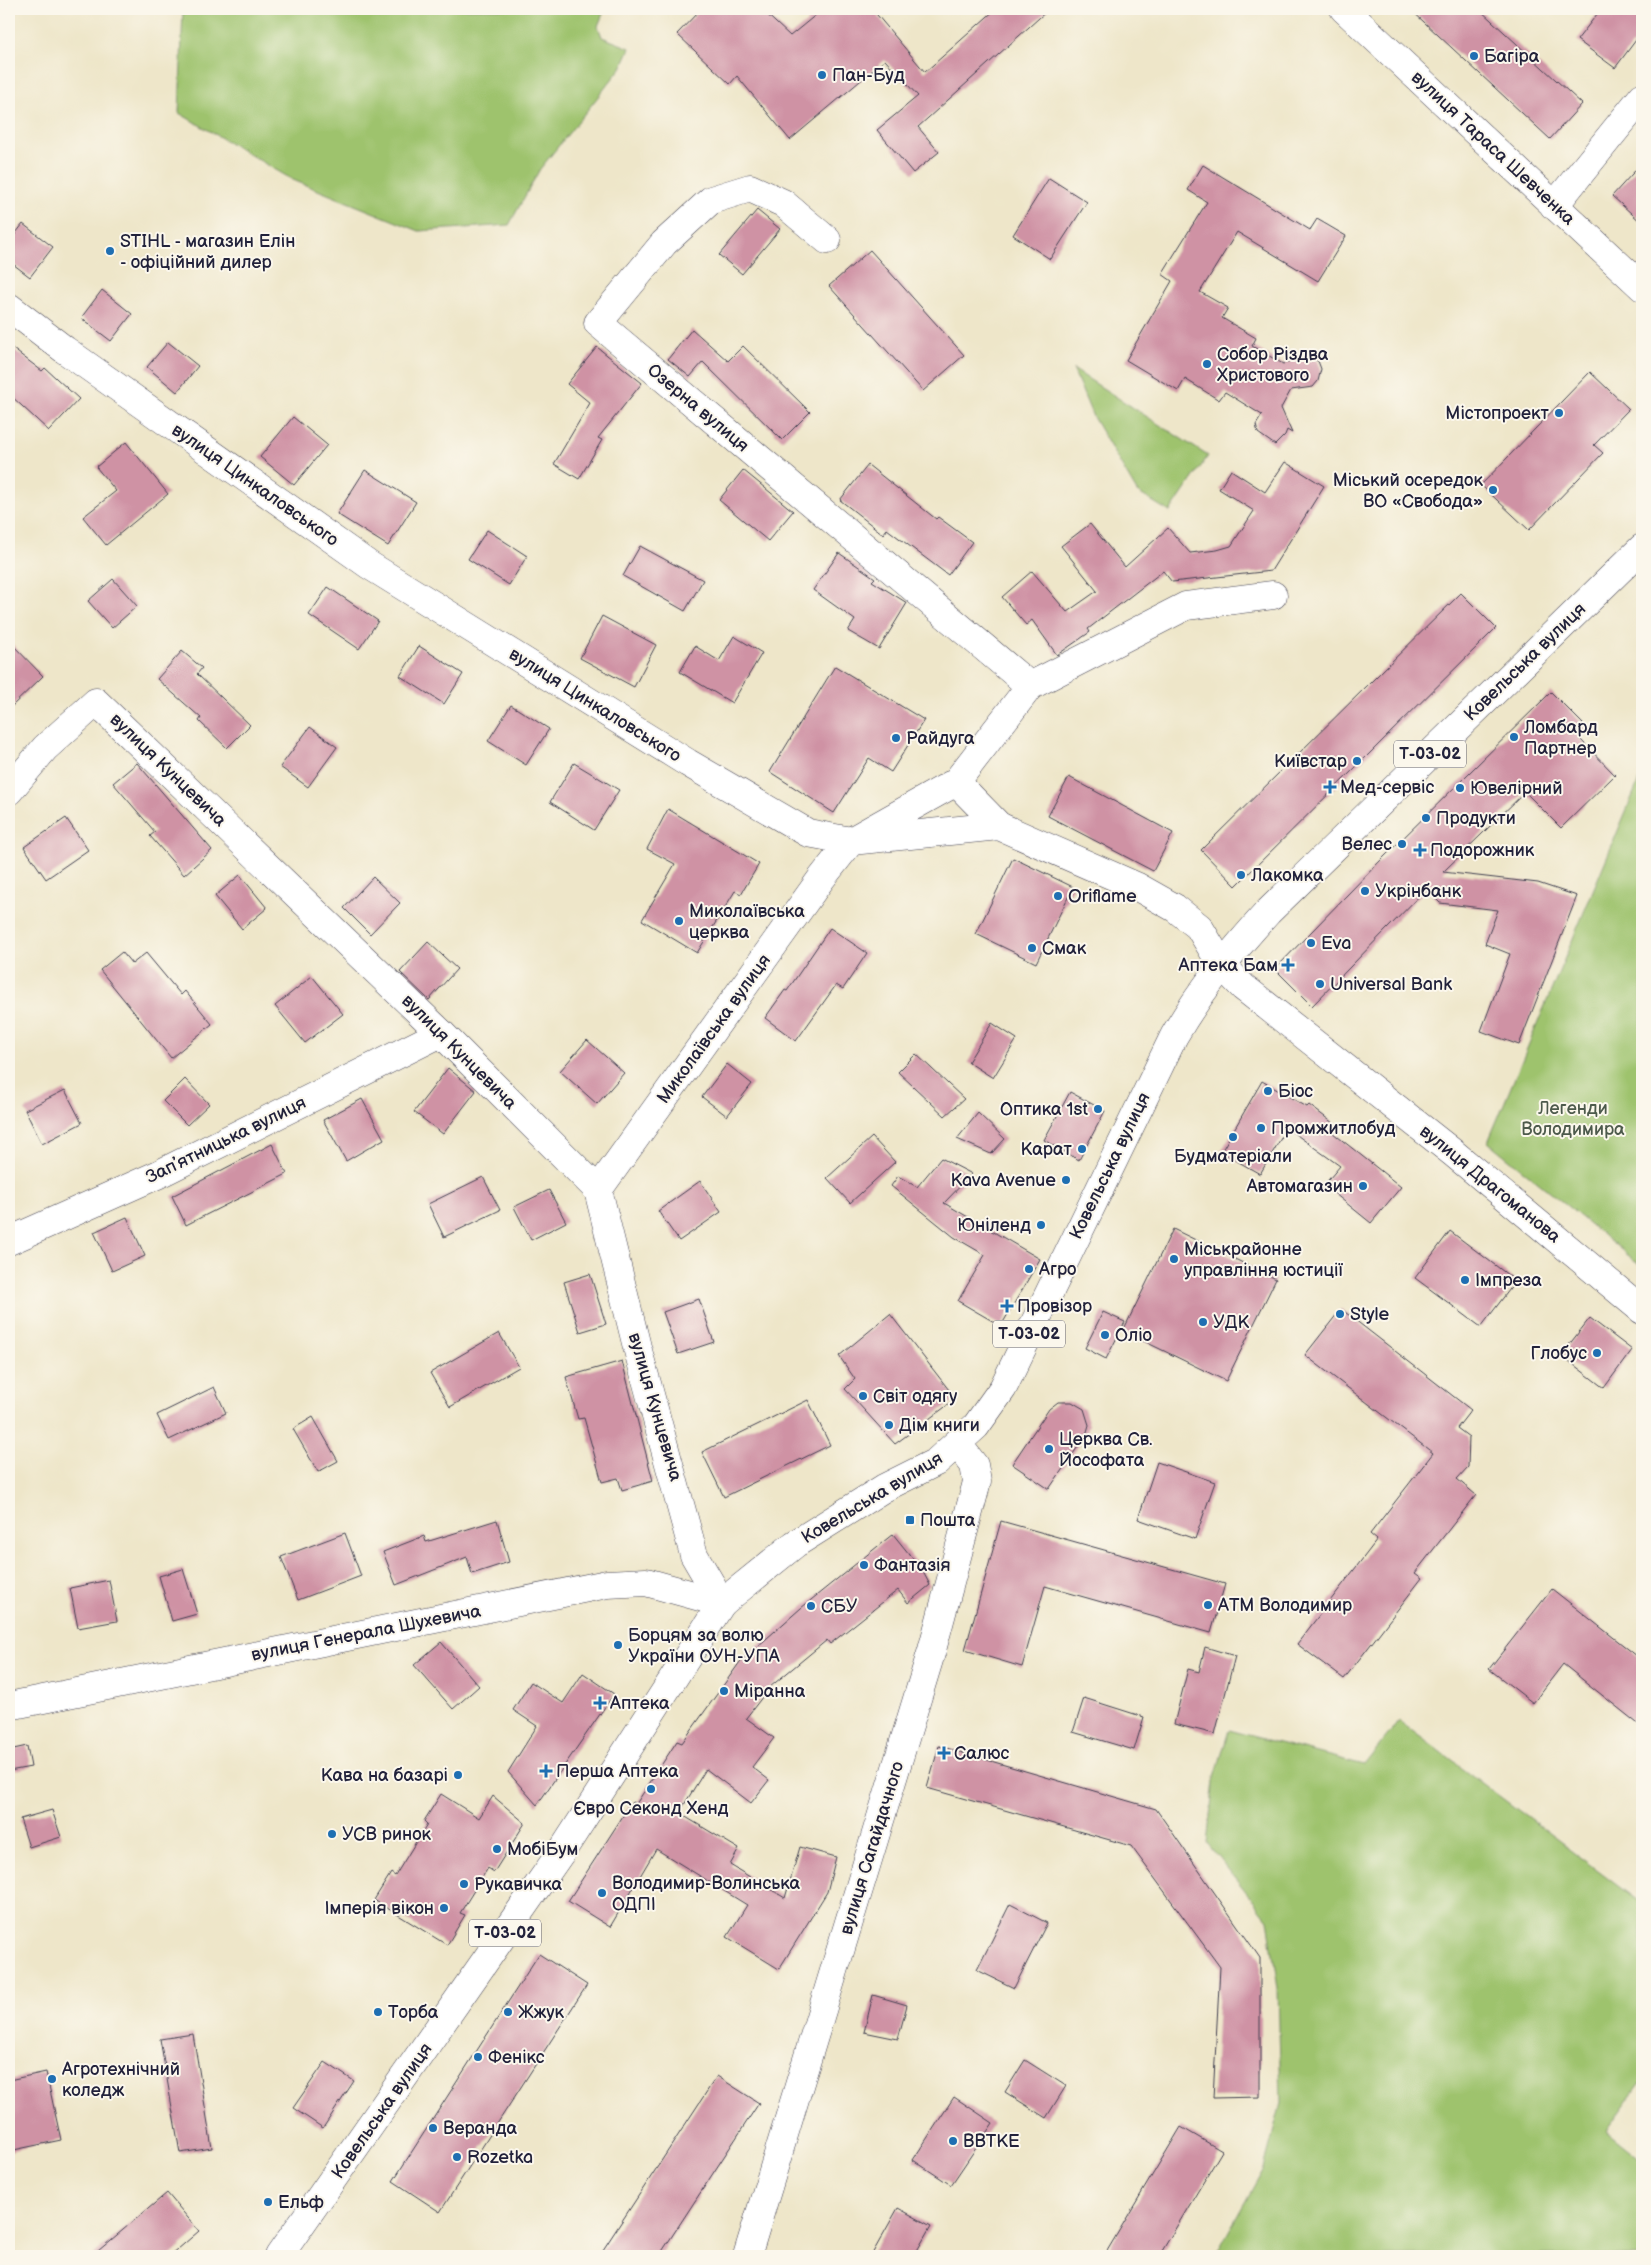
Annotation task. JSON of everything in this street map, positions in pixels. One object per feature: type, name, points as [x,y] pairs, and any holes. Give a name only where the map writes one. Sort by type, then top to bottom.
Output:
[{"type":"street","name":"вулиця Тараса Шевченка","points":[[1344,9],[1642,287]]},
{"type":"street","points":[[1554,206],[1642,97]]},
{"type":"street","name":"Озерна вулиця","points":[[827,240],[783,203],[750,188],[711,200],[664,242],[598,323],[1030,686]]},
{"type":"street","name":"вулиця Цинкаловського","points":[[9,307],[65,350],[369,566],[688,763],[808,833],[851,841],[1000,826],[1136,886],[1175,908],[1199,927],[1221,964]]},
{"type":"street","name":"Ковельська вулиця","points":[[279,2256],[562,1851],[722,1603],[795,1544],[884,1488],[936,1462],[976,1426],[1003,1388],[1174,1036],[1196,997],[1221,964],[1268,912],[1642,548]]},
{"type":"street","name":"Миколаївська вулиця","points":[[598,1190],[821,879],[851,841],[956,782],[1030,686],[1186,606],[1273,595]]},
{"type":"street","name":"вулиця Кунцевича","points":[[9,791],[45,748],[96,702],[441,1033],[598,1190],[694,1555],[722,1603]]},
{"type":"street","points":[[956,782],[1000,826]]},
{"type":"street","name":"вулиця Драгоманова","points":[[1221,964],[1243,987],[1452,1152],[1642,1310]]},
{"type":"street","name":"Запʼятницька вулиця","points":[[9,1241],[157,1175],[441,1033]]},
{"type":"street","name":"вулиця Сагайдачного","points":[[747,2256],[932,1650],[977,1482],[974,1465],[957,1443]]},
{"type":"street","name":"вулиця Генерала Шухевича","points":[[9,1706],[607,1584],[646,1582],[722,1603]]},
{"type":"green space","points":[[183,9],[605,9],[598,26],[602,37],[630,48],[621,68],[540,169],[509,225],[419,231],[293,180],[179,113]]},
{"type":"green space","points":[[1073,369],[1208,456],[1170,512],[1137,492],[1093,417]]},
{"type":"green space","name":"Легенди Володимира","points":[[1642,773],[1642,1256],[1639,1264],[1488,1142]]},
{"type":"green space","points":[[1399,1721],[1642,1903],[1642,2082],[1606,2131],[1642,2160],[1642,2256],[1215,2256],[1264,2168],[1281,2103],[1278,1989],[1268,1919],[1207,1843],[1214,1780],[1229,1730],[1364,1765]]},
{"type":"building","points":[[701,9],[761,9],[790,36],[823,9],[872,9],[925,72],[996,9],[1049,9],[918,127],[939,152],[913,173],[877,130],[918,96],[885,60],[790,140],[737,76],[730,84],[677,34]]},
{"type":"building","points":[[1410,9],[1479,9],[1582,104],[1550,139]]},
{"type":"building","points":[[1601,9],[1642,9],[1642,32],[1615,68],[1577,40]]},
{"type":"building","points":[[1642,163],[1642,223],[1612,196]]},
{"type":"building","points":[[1203,165],[1310,230],[1317,219],[1346,236],[1318,281],[1237,232],[1200,292],[1228,308],[1222,318],[1256,338],[1252,346],[1283,364],[1303,355],[1318,361],[1321,369],[1318,381],[1313,387],[1291,390],[1281,408],[1292,433],[1287,430],[1285,435],[1275,445],[1258,433],[1256,425],[1262,415],[1225,392],[1219,400],[1185,379],[1178,391],[1126,360],[1172,281],[1162,274],[1207,202],[1188,190]]},
{"type":"building","points":[[1049,178],[1087,202],[1050,259],[1013,235]]},
{"type":"building","points":[[757,210],[780,229],[742,274],[719,255]]},
{"type":"building","points":[[23,224],[53,247],[30,277],[9,261],[9,242]]},
{"type":"building","points":[[870,250],[964,355],[923,391],[829,286]]},
{"type":"building","points":[[102,290],[132,314],[111,341],[81,318]]},
{"type":"building","points":[[692,329],[728,361],[743,346],[810,412],[782,440],[703,362],[690,377],[668,359]]},
{"type":"building","points":[[168,342],[198,366],[177,392],[147,367]]},
{"type":"building","points":[[9,346],[42,371],[45,368],[79,399],[49,431],[9,394]]},
{"type":"building","points":[[597,347],[642,383],[598,438],[602,440],[579,479],[554,464],[590,403],[567,384]]},
{"type":"building","points":[[1590,372],[1629,409],[1594,445],[1603,453],[1529,530],[1481,485]]},
{"type":"building","points":[[293,417],[327,445],[294,485],[260,457]]},
{"type":"building","points":[[126,442],[168,494],[106,545],[83,517],[116,491],[96,467]]},
{"type":"building","points":[[1285,462],[1324,486],[1271,571],[1172,582],[1163,571],[1088,629],[1090,632],[1057,655],[1032,620],[1026,625],[1002,597],[1032,571],[1067,612],[1097,591],[1061,546],[1090,524],[1125,567],[1168,528],[1190,553],[1217,550],[1231,546],[1254,511],[1219,489],[1231,470],[1265,492]]},
{"type":"building","points":[[868,465],[936,519],[938,517],[972,542],[948,575],[887,529],[883,534],[840,500]]},
{"type":"building","points":[[365,470],[416,502],[388,546],[337,514]]},
{"type":"building","points":[[743,470],[793,511],[768,541],[719,500]]},
{"type":"building","points":[[487,530],[527,556],[509,585],[468,559]]},
{"type":"building","points":[[640,546],[703,580],[685,611],[623,576]]},
{"type":"building","points":[[839,553],[875,578],[872,581],[907,603],[879,649],[848,631],[855,620],[813,590]]},
{"type":"building","points":[[113,579],[137,606],[112,628],[88,601]]},
{"type":"building","points":[[328,587],[378,621],[359,649],[309,615]]},
{"type":"building","points":[[1461,593],[1496,628],[1236,886],[1201,850]]},
{"type":"building","points":[[602,616],[656,645],[634,687],[580,658]]},
{"type":"building","points":[[734,636],[762,653],[732,703],[680,672],[695,646],[719,661]]},
{"type":"building","points":[[9,641],[43,676],[9,709]]},
{"type":"building","points":[[419,646],[463,674],[444,704],[400,676]]},
{"type":"building","points":[[182,651],[202,668],[197,674],[250,725],[227,748],[199,721],[201,718],[157,679]]},
{"type":"building","points":[[835,666],[924,720],[891,772],[869,758],[834,813],[770,772]]},
{"type":"building","points":[[1551,692],[1588,729],[1579,738],[1615,775],[1561,828],[1525,792],[1443,872],[1538,883],[1577,896],[1519,1045],[1481,1031],[1510,954],[1485,944],[1498,910],[1440,903],[1426,889],[1312,1006],[1275,969],[1383,858]]},
{"type":"building","points":[[511,705],[549,729],[526,765],[488,741]]},
{"type":"building","points":[[310,727],[337,747],[308,787],[280,767]]},
{"type":"building","points":[[137,763],[212,850],[184,875],[150,836],[155,832],[113,783]]},
{"type":"building","points":[[574,763],[619,790],[594,830],[550,802]]},
{"type":"building","points":[[1069,777],[1173,833],[1153,871],[1048,816]]},
{"type":"building","points":[[668,809],[759,864],[741,894],[735,891],[697,953],[642,920],[675,864],[647,849]]},
{"type":"building","points":[[66,818],[88,850],[46,879],[24,847]]},
{"type":"building","points":[[1013,858],[1073,887],[1036,963],[976,934]]},
{"type":"building","points":[[240,875],[267,908],[242,929],[215,896]]},
{"type":"building","points":[[373,877],[400,903],[370,934],[344,908]]},
{"type":"building","points":[[830,928],[867,953],[843,989],[836,985],[796,1041],[765,1018],[785,990],[787,991]]},
{"type":"building","points":[[428,942],[457,969],[429,1000],[400,972]]},
{"type":"building","points":[[122,952],[132,964],[146,953],[181,995],[185,991],[212,1024],[171,1058],[100,970]]},
{"type":"building","points":[[312,976],[343,1014],[305,1043],[275,1006]]},
{"type":"building","points":[[992,1023],[1017,1039],[993,1078],[968,1062]]},
{"type":"building","points":[[587,1040],[624,1073],[597,1104],[560,1071]]},
{"type":"building","points":[[916,1054],[964,1099],[945,1116],[898,1072]]},
{"type":"building","points":[[727,1064],[752,1084],[727,1116],[702,1097]]},
{"type":"building","points":[[448,1068],[476,1091],[443,1134],[414,1112]]},
{"type":"building","points":[[185,1079],[209,1104],[187,1125],[163,1101]]},
{"type":"building","points":[[1262,1081],[1307,1107],[1309,1105],[1333,1123],[1328,1129],[1401,1187],[1371,1223],[1324,1185],[1340,1166],[1287,1128],[1260,1174],[1221,1152]]},
{"type":"building","points":[[65,1090],[82,1123],[42,1144],[25,1110]]},
{"type":"building","points":[[1070,1092],[1105,1111],[1079,1160],[1044,1140]]},
{"type":"building","points":[[362,1099],[384,1139],[346,1161],[323,1120]]},
{"type":"building","points":[[978,1113],[1005,1139],[991,1154],[957,1139]]},
{"type":"building","points":[[872,1137],[895,1162],[850,1203],[827,1178]]},
{"type":"building","points":[[272,1144],[287,1174],[186,1225],[172,1196]]},
{"type":"building","points":[[941,1158],[972,1174],[944,1203],[1040,1259],[1001,1326],[958,1301],[985,1255],[954,1237],[891,1186],[898,1176],[917,1187]]},
{"type":"building","points":[[483,1177],[500,1210],[444,1237],[428,1204]]},
{"type":"building","points":[[700,1181],[721,1212],[679,1241],[658,1211]]},
{"type":"building","points":[[549,1190],[566,1222],[531,1240],[514,1207]]},
{"type":"building","points":[[127,1217],[145,1256],[112,1271],[94,1232]]},
{"type":"building","points":[[1173,1229],[1276,1279],[1226,1381],[1123,1331]]},
{"type":"building","name":"Імпреза","points":[[1450,1231],[1516,1281],[1481,1327],[1415,1278]]},
{"type":"building","points":[[590,1274],[606,1324],[580,1332],[564,1282]]},
{"type":"building","points":[[699,1299],[714,1342],[678,1354],[663,1312]]},
{"type":"building","points":[[1341,1309],[1471,1410],[1457,1428],[1469,1437],[1468,1467],[1457,1479],[1476,1495],[1415,1573],[1422,1578],[1344,1679],[1297,1644],[1377,1540],[1370,1534],[1433,1453],[1305,1355]]},
{"type":"building","name":"Оліо","points":[[1103,1312],[1125,1322],[1106,1359],[1085,1348]]},
{"type":"building","points":[[890,1314],[956,1399],[895,1444],[845,1389],[855,1379],[839,1356]]},
{"type":"building","name":"Глобус","points":[[1590,1318],[1632,1350],[1604,1388],[1561,1355]]},
{"type":"building","points":[[499,1333],[519,1367],[450,1407],[430,1373]]},
{"type":"building","points":[[622,1361],[653,1481],[622,1490],[618,1478],[602,1482],[584,1418],[578,1419],[566,1377]]},
{"type":"building","points":[[214,1387],[226,1413],[169,1440],[157,1415]]},
{"type":"building","points":[[808,1400],[830,1445],[724,1497],[702,1452]]},
{"type":"building","name":"Церква Св. Йософата","points":[[1058,1402],[1072,1402],[1084,1409],[1089,1425],[1086,1435],[1049,1489],[1012,1464],[1049,1409]]},
{"type":"building","points":[[313,1417],[338,1461],[318,1472],[293,1429]]},
{"type":"building","points":[[1157,1462],[1215,1482],[1195,1539],[1138,1519]]},
{"type":"building","points":[[497,1520],[509,1562],[472,1574],[467,1557],[396,1585],[383,1552],[424,1536],[426,1542]]},
{"type":"building","points":[[1001,1521],[1225,1584],[1211,1633],[1045,1586],[1022,1667],[965,1650]]},
{"type":"building","points":[[345,1533],[361,1576],[298,1600],[281,1557]]},
{"type":"building","points":[[893,1534],[922,1570],[930,1585],[908,1603],[898,1590],[830,1644],[827,1640],[770,1687],[746,1718],[774,1738],[752,1767],[769,1780],[751,1803],[706,1769],[679,1813],[739,1849],[730,1865],[785,1898],[800,1847],[836,1857],[827,1892],[779,1969],[727,1937],[747,1905],[656,1849],[610,1927],[568,1901],[632,1802],[636,1804],[677,1741],[682,1743],[740,1662],[801,1608]]},
{"type":"building","points":[[183,1569],[197,1614],[172,1621],[159,1576]]},
{"type":"building","points":[[109,1580],[117,1621],[78,1628],[70,1588]]},
{"type":"building","points":[[1552,1589],[1642,1660],[1642,1727],[1563,1664],[1533,1703],[1489,1669]]},
{"type":"building","points":[[441,1642],[479,1686],[453,1709],[414,1665]]},
{"type":"building","points":[[1205,1647],[1235,1656],[1215,1734],[1174,1724],[1188,1669],[1199,1672]]},
{"type":"building","points":[[583,1673],[614,1694],[537,1805],[508,1772],[537,1726],[513,1710],[531,1682],[563,1703]]},
{"type":"building","points":[[1084,1698],[1144,1717],[1134,1750],[1073,1732]]},
{"type":"building","points":[[27,1746],[31,1767],[9,1771],[9,1750]]},
{"type":"building","points":[[939,1746],[1156,1809],[1260,1958],[1260,2097],[1213,2098],[1220,1967],[1131,1846],[927,1788]]},
{"type":"building","points":[[441,1794],[479,1818],[493,1796],[525,1823],[494,1872],[488,1868],[460,1913],[465,1915],[447,1945],[374,1900],[391,1873],[395,1876],[427,1824],[424,1821]]},
{"type":"building","points":[[52,1810],[61,1837],[29,1847],[20,1819]]},
{"type":"building","points":[[1010,1904],[1047,1923],[1014,1988],[977,1970]]},
{"type":"building","points":[[539,1954],[587,1985],[440,2212],[393,2181]]},
{"type":"building","points":[[873,1995],[907,2005],[898,2039],[864,2032]]},
{"type":"building","points":[[193,2034],[212,2148],[180,2153],[160,2039]]},
{"type":"building","points":[[1025,2060],[1066,2086],[1046,2118],[1005,2092]]},
{"type":"building","points":[[325,2062],[354,2081],[323,2128],[293,2108]]},
{"type":"building","points":[[46,2072],[61,2140],[9,2151],[9,2080]]},
{"type":"building","points":[[717,2076],[759,2103],[659,2256],[599,2256]]},
{"type":"building","name":"ВВТКЕ","points":[[954,2097],[993,2123],[951,2185],[913,2160]]},
{"type":"building","points":[[1181,2127],[1222,2151],[1159,2256],[1104,2256]]},
{"type":"building","points":[[167,2193],[199,2231],[170,2256],[92,2256]]},
{"type":"building","points":[[898,2208],[931,2226],[914,2256],[871,2256]]},
{"type":"place","name":"Багіра","points":[[1474,56]]},
{"type":"place","name":"Пан-Буд","points":[[822,75]]},
{"type":"place","name":"STIHL - магазин Елін - офіційний дилер","points":[[110,251]]},
{"type":"place","name":"Собор Різдва Христового","points":[[1207,364]]},
{"type":"place","name":"Містопроект","points":[[1559,413]]},
{"type":"place","name":"Міський осередок ВО «Свобода»","points":[[1493,490]]},
{"type":"place","name":"Ломбард Партнер","points":[[1514,737]]},
{"type":"place","name":"Райдуга","points":[[896,738]]},
{"type":"place","name":"Київстар","points":[[1357,761]]},
{"type":"place","name":"Мед-сервіс","points":[[1330,787]]},
{"type":"place","name":"Ювелірний","points":[[1460,788]]},
{"type":"place","name":"Продукти","points":[[1426,818]]},
{"type":"place","name":"Велес","points":[[1402,844]]},
{"type":"place","name":"Подорожник","points":[[1420,850]]},
{"type":"place","name":"Лакомка","points":[[1241,875]]},
{"type":"place","name":"Укрінбанк","points":[[1365,891]]},
{"type":"place","name":"Oriflame","points":[[1058,896]]},
{"type":"place","name":"Миколаївська церква","points":[[679,921]]},
{"type":"place","name":"Eva","points":[[1311,943]]},
{"type":"place","name":"Смак","points":[[1032,948]]},
{"type":"place","name":"Аптека Бам","points":[[1288,965]]},
{"type":"place","name":"Universal Bank","points":[[1320,984]]},
{"type":"place","name":"Біос","points":[[1268,1091]]},
{"type":"place","name":"Оптика 1st","points":[[1098,1109]]},
{"type":"place","name":"Промжитлобуд","points":[[1261,1128]]},
{"type":"place","name":"Будматеріали","points":[[1233,1137]]},
{"type":"place","name":"Карат","points":[[1082,1149]]},
{"type":"place","name":"Kava Avenue","points":[[1066,1180]]},
{"type":"place","name":"Автомагазин","points":[[1363,1186]]},
{"type":"place","name":"Юніленд","points":[[1041,1225]]},
{"type":"place","name":"Міськрайонне управління юстиції","points":[[1174,1259]]},
{"type":"place","name":"Агро","points":[[1029,1269]]},
{"type":"place","name":"Імпреза","points":[[1465,1280]]},
{"type":"place","name":"Провізор","points":[[1007,1306]]},
{"type":"place","name":"Style","points":[[1340,1314]]},
{"type":"place","name":"УДК","points":[[1203,1322]]},
{"type":"place","name":"Оліо","points":[[1105,1335]]},
{"type":"place","name":"Глобус","points":[[1597,1353]]},
{"type":"place","name":"Світ одягу","points":[[863,1396]]},
{"type":"place","name":"Дім книги","points":[[889,1425]]},
{"type":"place","name":"Церква Св. Йософата","points":[[1049,1449]]},
{"type":"place","name":"Пошта","points":[[910,1520]]},
{"type":"place","name":"Фантазія","points":[[864,1565]]},
{"type":"place","name":"АТМ Володимир","points":[[1208,1605]]},
{"type":"place","name":"СБУ","points":[[811,1606]]},
{"type":"place","name":"Борцям за волю України ОУН-УПА","points":[[618,1645]]},
{"type":"place","name":"Міранна","points":[[724,1691]]},
{"type":"place","name":"Аптека","points":[[600,1703]]},
{"type":"place","name":"Салюс","points":[[944,1753]]},
{"type":"place","name":"Перша Аптека","points":[[546,1771]]},
{"type":"place","name":"Кава на базарі","points":[[458,1775]]},
{"type":"place","name":"Євро Секонд Хенд","points":[[651,1789]]},
{"type":"place","name":"УСВ ринок","points":[[332,1834]]},
{"type":"place","name":"МобіБум","points":[[497,1849]]},
{"type":"place","name":"Рукавичка","points":[[464,1884]]},
{"type":"place","name":"Володимир-Волинська ОДПІ","points":[[602,1893]]},
{"type":"place","name":"Імперія вікон","points":[[444,1908]]},
{"type":"place","name":"Торба","points":[[378,2012]]},
{"type":"place","name":"Жжук","points":[[508,2012]]},
{"type":"place","name":"Фенікс","points":[[478,2057]]},
{"type":"place","name":"Агротехнічний коледж","points":[[52,2079]]},
{"type":"place","name":"Веранда","points":[[433,2128]]},
{"type":"place","name":"ВВТКЕ","points":[[953,2141]]},
{"type":"place","name":"Rozetka","points":[[457,2157]]},
{"type":"place","name":"Ельф","points":[[268,2202]]}]
